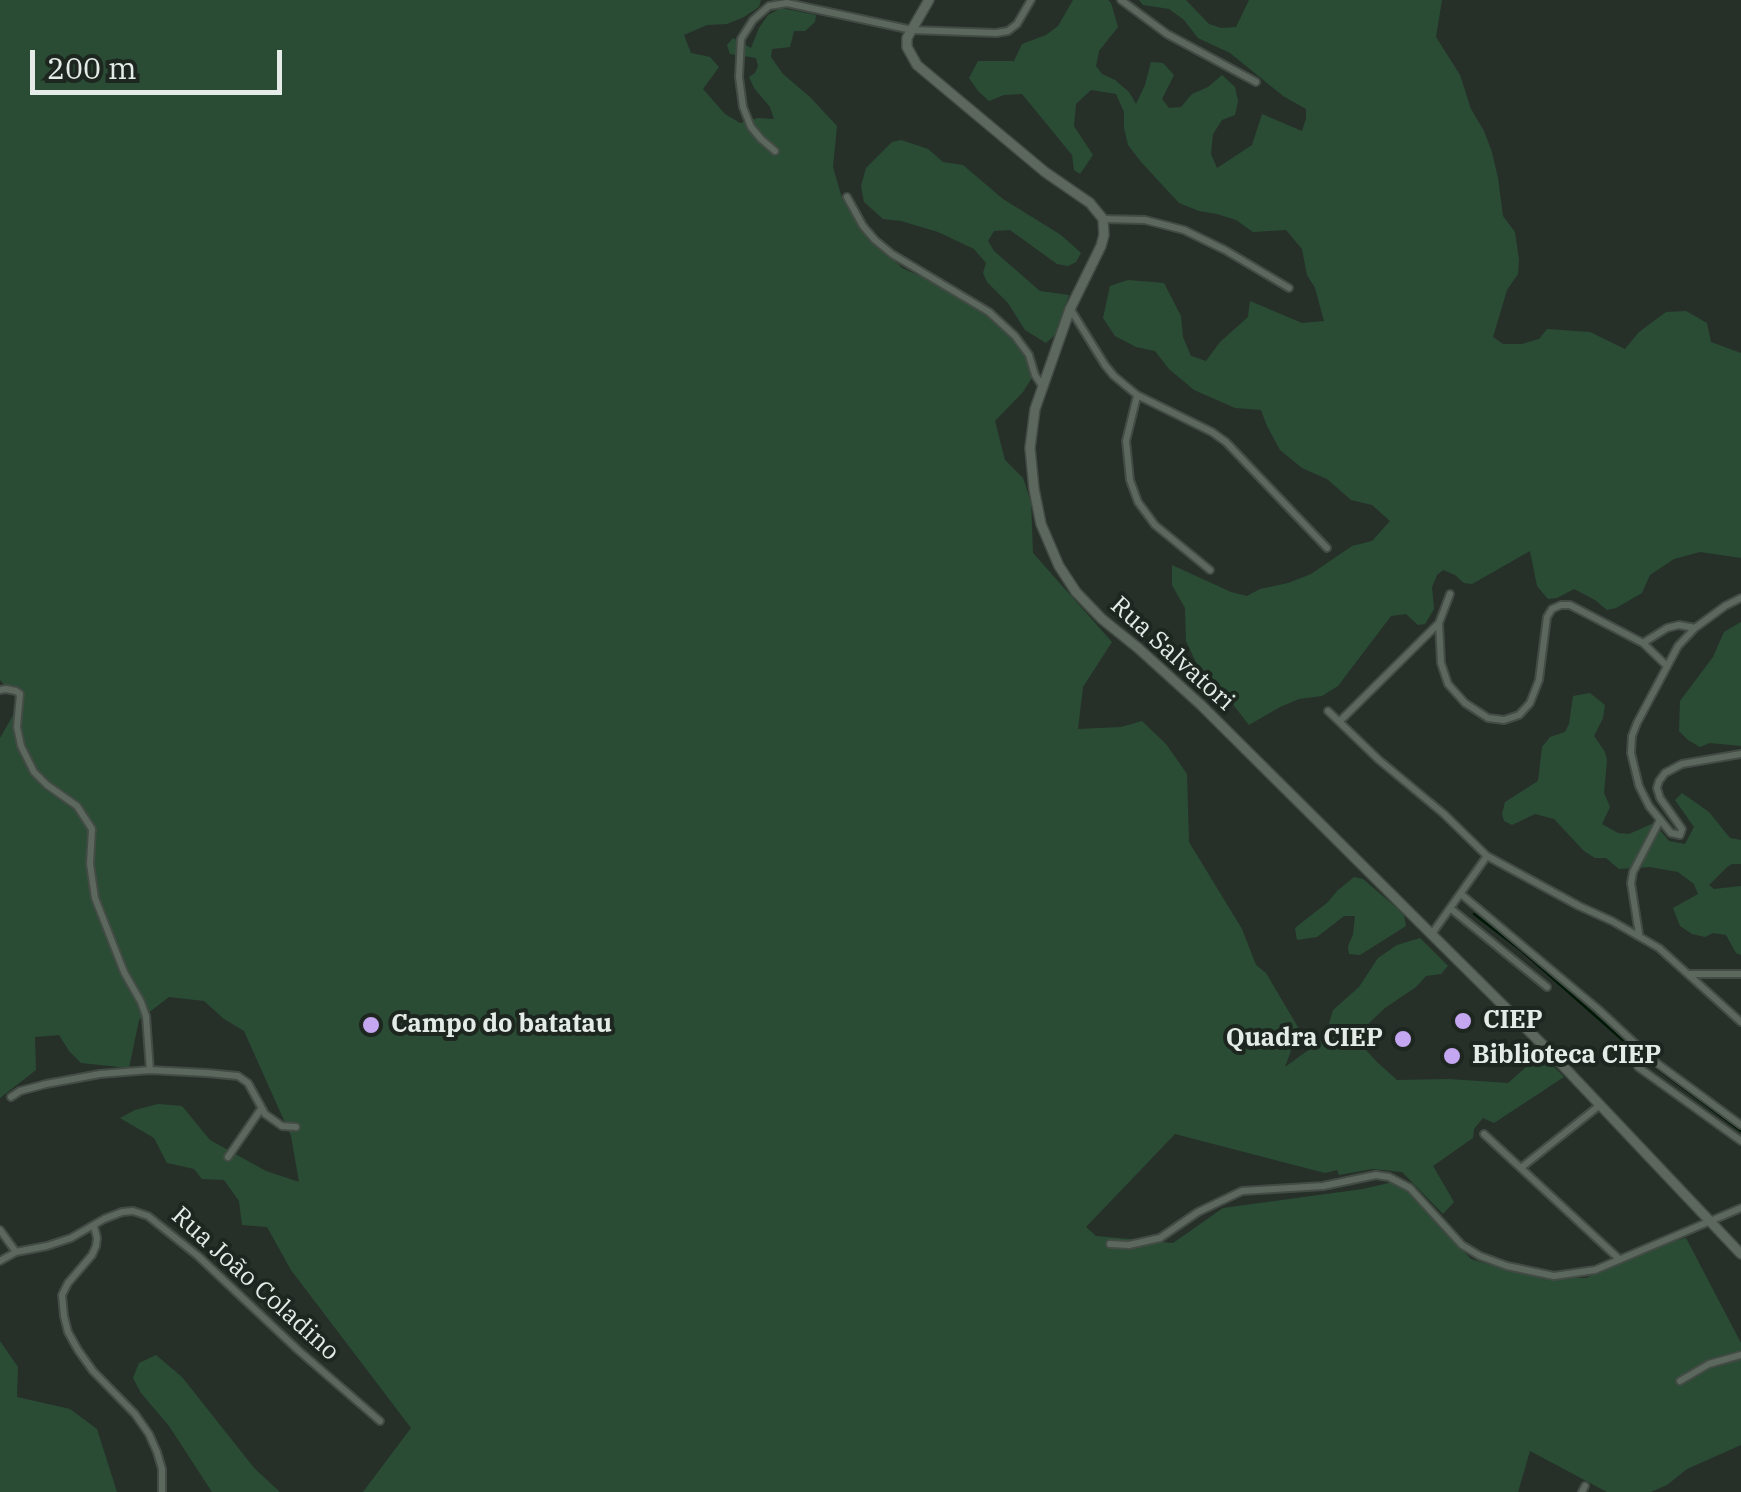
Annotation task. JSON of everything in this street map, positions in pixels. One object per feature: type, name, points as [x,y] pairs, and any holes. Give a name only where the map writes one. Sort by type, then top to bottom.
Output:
[{"type":"street","points":[[929,0],[907,38],[906,47],[918,65],[1045,172],[1090,203],[1103,218],[1146,220],[1184,230],[1289,288]]},
{"type":"street","points":[[775,151],[751,127],[743,107],[739,77],[742,39],[753,20],[769,6],[787,3],[912,30],[1008,31],[1031,0]]},
{"type":"street","points":[[1121,0],[1167,34],[1256,82]]},
{"type":"street","points":[[847,197],[874,240],[989,312],[1015,336],[1029,355],[1043,387]]},
{"type":"street","name":"Rua Salvatori","points":[[1103,218],[1101,246],[1070,309],[1035,409],[1030,448],[1041,524],[1059,566],[1076,592],[1102,619],[1201,705],[1548,1050],[1741,1254]]},
{"type":"street","points":[[1070,309],[1105,365],[1137,395],[1226,442],[1326,548]]},
{"type":"street","points":[[1137,395],[1126,441],[1130,480],[1138,502],[1155,525],[1210,570]]},
{"type":"street","points":[[1340,722],[1439,623],[1450,594]]},
{"type":"street","points":[[1741,598],[1695,628],[1678,646],[1636,722],[1631,753],[1639,786],[1649,806],[1671,833],[1680,835],[1682,828],[1657,788],[1665,773],[1682,764],[1741,754]]},
{"type":"street","points":[[1439,623],[1448,684],[1465,704],[1488,718],[1504,720],[1518,715],[1530,703],[1540,680],[1547,617],[1561,605],[1570,605],[1643,643],[1667,666]]},
{"type":"street","points":[[1643,643],[1667,628],[1695,628]]},
{"type":"street","points":[[0,690],[20,694],[17,727],[34,772],[76,806],[92,830],[90,864],[95,898],[146,1016],[150,1070]]},
{"type":"street","points":[[1328,712],[1487,856],[1659,948],[1741,1022]]},
{"type":"street","points":[[1639,935],[1632,872],[1660,820]]},
{"type":"street","points":[[1431,935],[1487,856]]},
{"type":"street","points":[[1461,894],[1654,1061],[1741,1124]]},
{"type":"street","points":[[1450,908],[1547,987]]},
{"type":"street","points":[[1687,974],[1741,974]]},
{"type":"street","points":[[1638,1067],[1741,1142]]},
{"type":"street","points":[[11,1098],[20,1090],[100,1074],[150,1070],[238,1076],[248,1083],[261,1110],[282,1126],[296,1128]]},
{"type":"street","points":[[1522,1167],[1600,1105]]},
{"type":"street","points":[[228,1157],[261,1110]]},
{"type":"street","points":[[1484,1134],[1618,1258]]},
{"type":"street","points":[[1110,1244],[1130,1245],[1160,1238],[1198,1212],[1242,1191],[1323,1186],[1376,1175],[1410,1188],[1462,1244],[1480,1256],[1554,1276],[1595,1270],[1741,1208]]},
{"type":"street","name":"Rua João Coladino","points":[[0,1262],[16,1252],[71,1238],[122,1212],[148,1216],[380,1420]]},
{"type":"street","points":[[94,1226],[97,1238],[92,1255],[62,1296],[68,1332],[86,1360],[149,1434],[162,1469],[162,1492]]},
{"type":"street","points":[[0,1230],[16,1252]]},
{"type":"street","points":[[1680,1381],[1709,1364],[1741,1355]]},
{"type":"green space","points":[[0,0],[761,0],[759,7],[744,17],[684,35],[691,53],[710,57],[719,67],[703,89],[725,114],[740,123],[774,119],[749,77],[758,66],[756,58],[730,54],[727,45],[733,38],[751,48],[768,15],[781,8],[816,15],[815,22],[805,31],[794,31],[790,47],[772,49],[771,57],[783,74],[837,126],[833,167],[842,198],[881,247],[902,268],[978,306],[1022,350],[1033,376],[995,421],[1005,460],[1023,478],[1031,502],[1033,553],[1112,642],[1083,687],[1078,729],[1121,727],[1142,721],[1166,744],[1187,774],[1189,842],[1242,929],[1256,965],[1266,973],[1299,1029],[1285,1067],[1325,1038],[1333,1010],[1359,987],[1378,958],[1397,945],[1420,938],[1448,966],[1441,974],[1426,976],[1369,1023],[1365,1049],[1377,1062],[1397,1080],[1508,1083],[1541,1054],[1564,1077],[1494,1123],[1483,1118],[1474,1129],[1473,1138],[1433,1166],[1454,1202],[1443,1214],[1402,1172],[1372,1169],[1339,1175],[1337,1170],[1325,1173],[1175,1134],[1086,1227],[1096,1236],[1173,1243],[1223,1208],[1393,1182],[1403,1187],[1471,1259],[1545,1278],[1586,1278],[1646,1249],[1686,1238],[1741,1343],[1737,1353],[1741,1357],[1741,1445],[1687,1469],[1651,1492],[1607,1492],[1530,1451],[1518,1492],[363,1492],[411,1428],[291,1270],[267,1227],[242,1225],[239,1201],[224,1180],[202,1179],[194,1169],[167,1163],[154,1138],[120,1118],[158,1104],[182,1106],[210,1140],[266,1171],[299,1182],[291,1136],[244,1031],[204,1001],[169,997],[139,1020],[129,1068],[81,1063],[59,1035],[35,1037],[36,1070],[0,1098],[0,738],[20,703],[0,680]]},
{"type":"green space","points":[[1073,0],[1111,3],[1118,27],[1099,51],[1096,66],[1129,92],[1136,104],[1151,62],[1163,63],[1174,75],[1162,99],[1169,108],[1181,107],[1192,94],[1222,75],[1235,87],[1235,115],[1222,120],[1213,134],[1211,154],[1217,168],[1252,145],[1262,114],[1302,131],[1306,109],[1283,96],[1230,53],[1198,38],[1169,9],[1143,5],[1139,0],[1186,0],[1209,24],[1221,28],[1236,27],[1249,0],[1442,0],[1436,37],[1460,75],[1471,109],[1484,131],[1498,178],[1503,216],[1515,232],[1518,274],[1507,290],[1493,337],[1503,344],[1522,344],[1539,339],[1547,329],[1590,332],[1625,349],[1639,332],[1666,312],[1686,311],[1707,323],[1711,342],[1741,353],[1741,558],[1700,552],[1674,559],[1650,575],[1642,593],[1607,610],[1574,589],[1548,599],[1537,586],[1530,551],[1472,584],[1443,570],[1432,587],[1434,609],[1425,624],[1418,625],[1406,614],[1391,616],[1338,686],[1322,696],[1280,707],[1249,725],[1220,688],[1199,669],[1186,641],[1185,608],[1172,585],[1172,565],[1247,596],[1311,574],[1352,546],[1372,541],[1390,521],[1372,505],[1351,500],[1327,479],[1302,468],[1280,450],[1261,410],[1235,408],[1194,390],[1155,351],[1115,336],[1103,318],[1110,286],[1128,280],[1164,283],[1181,316],[1183,337],[1191,356],[1206,361],[1248,317],[1250,301],[1302,323],[1324,321],[1302,249],[1286,230],[1253,232],[1236,220],[1179,203],[1128,145],[1124,112],[1116,94],[1091,90],[1076,104],[1074,126],[1093,155],[1080,174],[1074,170],[1072,155],[1022,94],[989,101],[978,91],[969,78],[978,61],[1014,61],[1022,44],[1058,26]]},
{"type":"green space","points":[[901,140],[928,149],[943,162],[963,165],[1003,199],[1061,235],[1081,253],[1068,266],[1057,264],[1010,230],[994,231],[988,241],[994,251],[1040,291],[1069,295],[1055,335],[1046,343],[1025,330],[1008,303],[987,282],[983,273],[986,263],[974,249],[938,232],[883,219],[864,202],[861,186],[866,168],[892,142]]},
{"type":"green space","points":[[1741,622],[1741,746],[1710,743],[1700,747],[1679,731],[1680,701],[1713,657],[1724,632]]},
{"type":"green space","points":[[1590,693],[1605,705],[1594,736],[1607,760],[1604,793],[1610,807],[1602,824],[1629,834],[1654,823],[1669,841],[1685,844],[1694,827],[1675,800],[1682,793],[1709,812],[1730,838],[1741,840],[1741,864],[1727,867],[1709,885],[1714,889],[1741,886],[1741,955],[1726,935],[1713,933],[1705,937],[1680,926],[1673,908],[1698,894],[1694,884],[1678,872],[1650,867],[1619,869],[1606,858],[1595,858],[1584,851],[1554,819],[1535,814],[1512,825],[1504,821],[1505,802],[1538,781],[1542,747],[1550,737],[1565,732],[1573,696]]},
{"type":"green space","points":[[1354,877],[1363,879],[1398,909],[1406,926],[1360,955],[1349,954],[1355,916],[1344,916],[1317,937],[1297,940],[1295,928]]},
{"type":"green space","points":[[0,1341],[18,1367],[17,1397],[70,1409],[97,1429],[117,1492],[0,1492]]},
{"type":"green space","points":[[156,1355],[182,1377],[255,1469],[280,1492],[212,1492],[133,1378],[139,1363]]},
{"type":"waterway","points":[[1474,914],[1643,1058],[1741,1131]]},
{"type":"place","name":"CIEP","points":[[1463,1021]]},
{"type":"place","name":"Campo do batatau","points":[[371,1025]]},
{"type":"place","name":"Quadra CIEP","points":[[1403,1039]]},
{"type":"place","name":"Biblioteca CIEP","points":[[1452,1056]]}]
